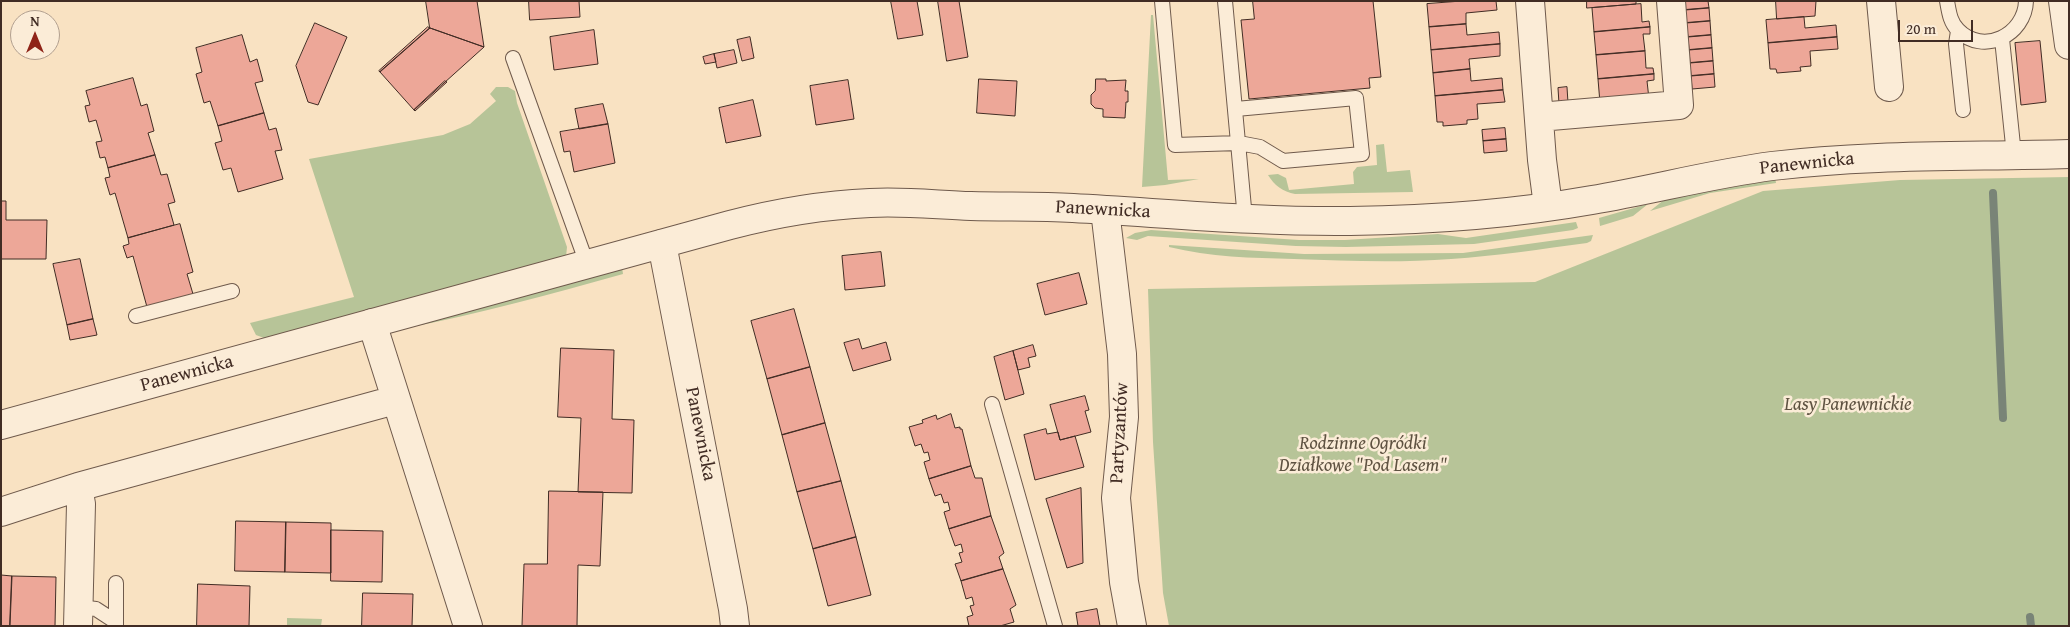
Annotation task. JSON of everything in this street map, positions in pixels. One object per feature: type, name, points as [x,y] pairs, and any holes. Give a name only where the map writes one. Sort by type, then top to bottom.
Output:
[{"type":"street","points":[[1530,1],[1548,206]]},
{"type":"street","points":[[1539,117],[1679,105],[1671,1]]},
{"type":"street","points":[[1881,1],[1889,87]]},
{"type":"street","points":[[2063,1],[2069,45]]},
{"type":"street","name":"Panewnicka","points":[[1,425],[761,217],[823,207],[871,203],[1105,210],[1245,219],[1370,220],[1448,216],[1548,206],[1592,200],[1695,179],[1772,166],[1879,157],[2069,154]]},
{"type":"street","name":"Partyzantów","points":[[1105,210],[1122,354],[1124,417],[1116,498],[1124,582],[1132,626]]},
{"type":"street","name":"Panewnicka","points":[[662,244],[735,626]]},
{"type":"street","points":[[372,323],[468,626]]},
{"type":"street","points":[[1,512],[78,487],[396,400]]},
{"type":"street","points":[[78,487],[81,504],[78,617]]},
{"type":"lane","points":[[1162,1],[1176,145],[1239,143],[1260,147],[1283,161],[1362,154],[1356,98],[1236,109]]},
{"type":"lane","points":[[1225,1],[1245,219]]},
{"type":"lane","points":[[1947,1],[1950,18],[1958,30],[1971,39],[1987,42],[2002,39],[2015,30],[2026,9],[2026,1]]},
{"type":"lane","points":[[1958,30],[1956,44],[1963,110]]},
{"type":"lane","points":[[2002,39],[2014,155]]},
{"type":"lane","points":[[513,58],[587,264]]},
{"type":"lane","points":[[136,316],[232,291]]},
{"type":"lane","points":[[992,404],[1055,626]]},
{"type":"lane","points":[[116,583],[116,624]]},
{"type":"lane","points":[[78,617],[96,609],[116,624]]},
{"type":"green space","points":[[1151,15],[1153,15],[1168,180],[1199,179],[1142,187]]},
{"type":"green space","points":[[496,87],[508,87],[515,91],[517,103],[567,247],[566,257],[290,335],[264,338],[256,335],[250,323],[354,297],[309,159],[443,135],[470,124],[496,101],[490,94]]},
{"type":"green space","points":[[1384,144],[1387,172],[1410,170],[1413,192],[1295,194],[1279,188],[1268,175],[1278,174],[1286,178],[1289,190],[1354,184],[1353,172],[1357,167],[1377,165],[1376,145]]},
{"type":"green space","points":[[1775,177],[1776,183],[1710,193],[1650,211],[1665,199]]},
{"type":"green space","name":"Lasy Panewnickie","points":[[2069,177],[2069,626],[1169,626],[1163,593],[1153,442],[1148,289],[1535,282],[1763,191],[1900,180]]},
{"type":"green space","points":[[1648,204],[1633,216],[1600,226],[1599,218]]},
{"type":"green space","points":[[1576,222],[1578,228],[1573,230],[1474,244],[1346,247],[1296,246],[1148,236],[1137,240],[1126,238],[1135,233],[1151,230],[1299,240],[1345,240],[1438,234],[1466,238]]},
{"type":"green space","points":[[1593,235],[1591,241],[1587,243],[1485,256],[1412,261],[1247,257],[1215,255],[1169,247],[1169,245],[1304,254],[1463,253]]},
{"type":"green space","points":[[622,267],[623,274],[488,310],[406,328]]},
{"type":"green space","points":[[287,618],[322,619],[321,626],[287,626]]},
{"type":"building","points":[[426,1],[477,1],[484,47],[430,28]]},
{"type":"building","points":[[529,1],[579,1],[580,17],[530,20]]},
{"type":"building","points":[[891,1],[917,1],[923,35],[898,39]]},
{"type":"building","points":[[938,1],[959,1],[968,57],[947,61]]},
{"type":"building","points":[[1253,1],[1373,1],[1381,77],[1369,78],[1370,88],[1249,99],[1241,20],[1254,19]]},
{"type":"building","points":[[1496,1],[1497,10],[1466,13],[1466,24],[1429,27],[1427,4]]},
{"type":"building","points":[[1587,1],[1636,1],[1636,4],[1587,8]]},
{"type":"building","points":[[1684,1],[1708,1],[1709,8],[1685,10]]},
{"type":"building","points":[[1776,1],[1816,1],[1815,16],[1777,19]]},
{"type":"building","points":[[1641,4],[1642,22],[1649,21],[1650,27],[1594,32],[1592,8]]},
{"type":"building","points":[[1709,8],[1710,21],[1686,23],[1685,10]]},
{"type":"building","points":[[1804,17],[1805,28],[1836,25],[1837,37],[1768,43],[1766,20]]},
{"type":"building","points":[[1710,21],[1711,35],[1688,37],[1686,23]]},
{"type":"building","points":[[315,23],[347,37],[318,105],[308,102],[296,66]]},
{"type":"building","points":[[1466,24],[1467,35],[1499,32],[1500,44],[1431,50],[1429,27]]},
{"type":"building","points":[[428,27],[430,28],[379,71]]},
{"type":"building","points":[[1650,27],[1650,34],[1643,34],[1645,51],[1596,55],[1594,32]]},
{"type":"building","points":[[430,28],[484,47],[414,110],[380,72]]},
{"type":"building","points":[[594,30],[598,64],[554,70],[550,37]]},
{"type":"building","points":[[242,35],[250,62],[257,59],[263,81],[255,83],[264,113],[218,126],[210,101],[204,103],[196,74],[202,72],[196,48]]},
{"type":"building","points":[[1711,35],[1712,48],[1689,50],[1688,37]]},
{"type":"building","points":[[750,37],[754,58],[742,61],[737,40]]},
{"type":"building","points":[[1837,37],[1838,49],[1810,51],[1811,66],[1800,67],[1801,71],[1777,73],[1776,69],[1770,69],[1768,43]]},
{"type":"building","points":[[2040,41],[2046,102],[2021,105],[2015,43]]},
{"type":"building","points":[[1500,44],[1500,56],[1469,59],[1470,69],[1433,73],[1431,50]]},
{"type":"building","points":[[1712,48],[1713,61],[1690,63],[1689,50]]},
{"type":"building","points":[[734,50],[737,63],[717,68],[714,54]]},
{"type":"building","points":[[1645,51],[1646,68],[1653,68],[1654,74],[1598,79],[1596,55]]},
{"type":"building","points":[[714,54],[716,62],[705,64],[703,57]]},
{"type":"building","points":[[1713,61],[1714,74],[1691,76],[1690,63]]},
{"type":"building","points":[[1470,69],[1471,81],[1502,78],[1503,90],[1435,96],[1433,73]]},
{"type":"building","points":[[1654,74],[1654,80],[1647,81],[1649,99],[1600,103],[1598,79]]},
{"type":"building","points":[[1714,74],[1715,87],[1692,89],[1691,76]]},
{"type":"building","points":[[133,78],[141,106],[147,104],[154,131],[148,133],[155,155],[108,168],[105,157],[100,158],[96,142],[102,141],[96,120],[89,122],[85,106],[90,105],[86,91]]},
{"type":"building","points":[[979,79],[1017,81],[1015,116],[977,113]]},
{"type":"building","points":[[1096,79],[1106,79],[1106,81],[1126,80],[1125,91],[1128,91],[1128,102],[1126,102],[1125,118],[1103,117],[1103,109],[1095,108],[1091,104],[1091,95],[1095,91]]},
{"type":"building","points":[[848,80],[854,119],[816,125],[810,86]]},
{"type":"building","points":[[445,81],[447,82],[414,110]]},
{"type":"building","points":[[1567,87],[1568,103],[1559,104],[1558,88]]},
{"type":"building","points":[[1503,90],[1505,102],[1477,104],[1478,119],[1467,120],[1467,124],[1443,126],[1443,122],[1437,122],[1435,96]]},
{"type":"building","points":[[753,100],[761,136],[726,143],[719,108]]},
{"type":"building","points":[[603,104],[608,124],[579,129],[575,109]]},
{"type":"building","points":[[264,113],[269,130],[276,128],[282,150],[275,151],[283,179],[238,192],[231,168],[223,170],[215,143],[222,141],[218,126]]},
{"type":"building","points":[[608,124],[615,163],[574,172],[570,151],[564,152],[560,132]]},
{"type":"building","points":[[1505,128],[1506,139],[1483,141],[1482,130]]},
{"type":"building","points":[[1506,139],[1507,151],[1484,153],[1483,141]]},
{"type":"building","points":[[155,155],[161,175],[167,174],[175,202],[168,204],[174,225],[128,238],[115,193],[110,195],[105,178],[110,177],[108,168]]},
{"type":"building","points":[[1,201],[6,201],[6,220],[47,220],[46,259],[1,259]]},
{"type":"building","points":[[180,224],[193,272],[187,274],[193,294],[147,307],[133,256],[127,258],[123,246],[129,244],[128,238]]},
{"type":"building","points":[[881,252],[885,286],[845,290],[842,256]]},
{"type":"building","points":[[80,259],[93,319],[67,325],[53,264]]},
{"type":"building","points":[[1079,273],[1087,304],[1045,315],[1037,284]]},
{"type":"building","points":[[794,309],[810,367],[767,379],[751,321]]},
{"type":"building","points":[[93,319],[97,335],[70,340],[67,325]]},
{"type":"building","points":[[859,339],[862,349],[886,342],[891,360],[853,371],[844,343]]},
{"type":"building","points":[[1033,345],[1036,356],[1028,358],[1030,367],[1018,370],[1013,351]]},
{"type":"building","points":[[561,348],[614,350],[612,419],[634,420],[632,493],[578,492],[581,418],[558,417]]},
{"type":"building","points":[[1013,351],[1024,394],[1005,400],[994,357]]},
{"type":"building","points":[[810,367],[825,423],[782,435],[767,379]]},
{"type":"building","points":[[1085,396],[1089,410],[1085,411],[1091,432],[1060,440],[1050,405]]},
{"type":"building","points":[[951,414],[955,428],[960,427],[962,429],[971,466],[929,479],[924,462],[930,460],[928,452],[924,453],[921,444],[915,446],[909,427],[923,423],[922,420],[936,415],[937,419]]},
{"type":"building","points":[[825,423],[841,481],[797,492],[782,435]]},
{"type":"building","points":[[1046,429],[1047,434],[1058,432],[1060,440],[1075,436],[1084,467],[1035,480],[1024,435]]},
{"type":"building","points":[[971,466],[975,478],[982,478],[991,516],[949,529],[944,512],[950,510],[948,502],[944,503],[941,494],[935,496],[929,479]]},
{"type":"building","points":[[841,481],[856,537],[813,549],[797,492]]},
{"type":"building","points":[[1081,488],[1083,563],[1067,568],[1046,499]]},
{"type":"building","points":[[549,491],[603,492],[600,566],[578,565],[577,626],[522,626],[524,564],[547,564]]},
{"type":"building","points":[[991,516],[1004,553],[999,557],[1003,569],[961,581],[955,564],[962,562],[959,553],[963,552],[961,544],[955,546],[949,529]]},
{"type":"building","points":[[236,521],[286,522],[285,572],[235,571]]},
{"type":"building","points":[[286,522],[331,523],[331,573],[285,572]]},
{"type":"building","points":[[331,530],[383,531],[382,582],[331,581]]},
{"type":"building","points":[[856,537],[871,595],[828,606],[813,549]]},
{"type":"building","points":[[1003,569],[1016,605],[1010,609],[1014,622],[1000,626],[969,626],[967,617],[973,615],[970,606],[974,605],[972,597],[966,599],[961,581]]},
{"type":"building","points":[[1,575],[12,576],[10,626],[1,626]]},
{"type":"building","points":[[12,576],[56,577],[55,626],[10,626]]},
{"type":"building","points":[[198,584],[250,586],[249,626],[197,626]]},
{"type":"building","points":[[363,593],[413,594],[412,626],[362,626]]},
{"type":"building","points":[[1097,609],[1100,626],[1078,626],[1076,613]]},
{"type":"waterway","points":[[1993,193],[2003,418]]},
{"type":"waterway","points":[[2030,617],[2031,626]]},
{"type":"park label","name":"Rodzinne Ogródki Działkowe \"Pod Lasem\"","points":[[1363,455]]}]
